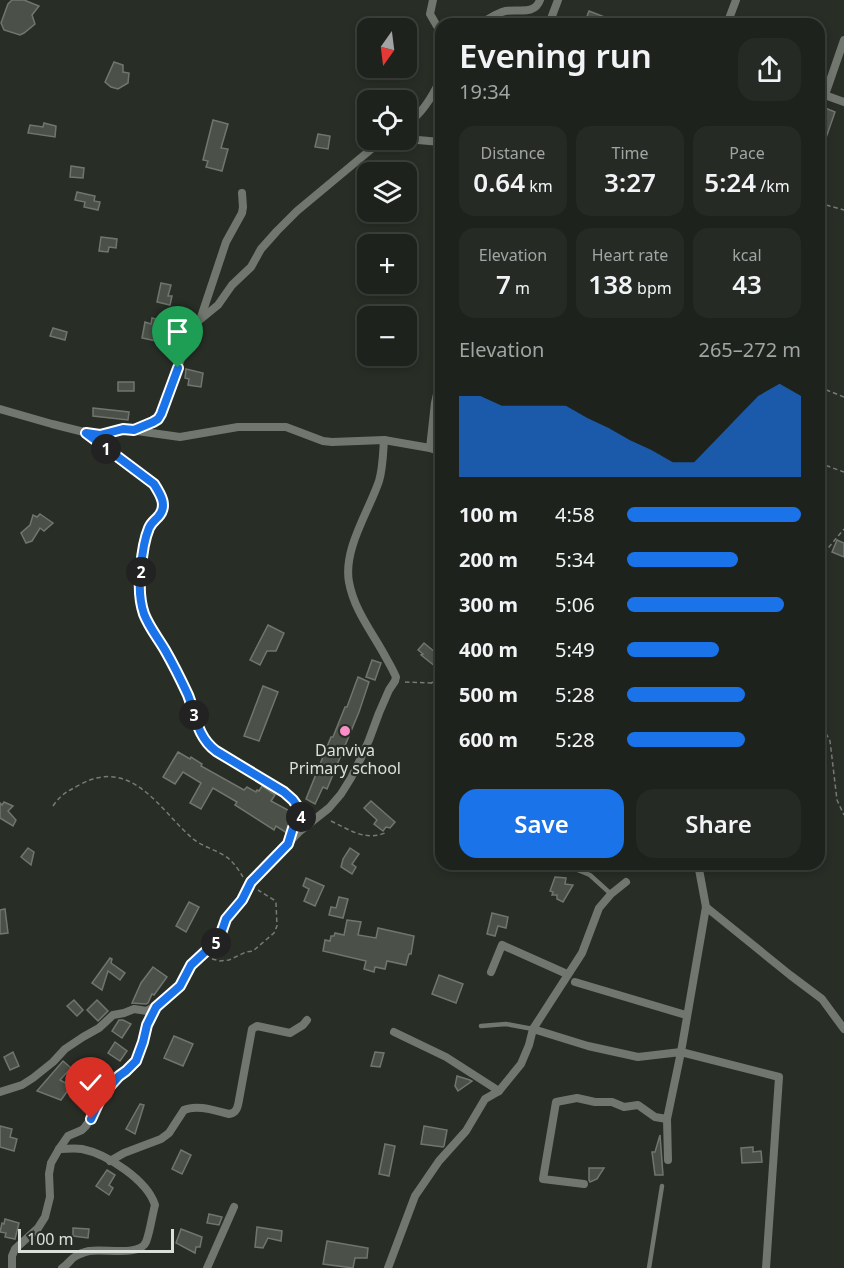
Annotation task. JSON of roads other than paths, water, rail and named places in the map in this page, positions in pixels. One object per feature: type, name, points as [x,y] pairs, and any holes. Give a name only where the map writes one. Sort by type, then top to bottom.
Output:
[{"type":"street","points":[[433,0],[430,14],[435,23]]},
{"type":"street","points":[[491,18],[504,11],[530,10],[539,4],[540,0]]},
{"type":"street","points":[[551,18],[558,0]]},
{"type":"street","points":[[730,18],[736,0]]},
{"type":"street","points":[[825,87],[844,40]]},
{"type":"street","points":[[417,115],[435,93]]},
{"type":"street","points":[[825,95],[844,102]]},
{"type":"street","points":[[417,141],[435,142]]},
{"type":"street","points":[[134,430],[153,422],[161,414],[189,331],[195,322],[218,305],[232,285],[251,267],[261,249],[297,211],[370,150]]},
{"type":"street","points":[[201,318],[226,242],[242,213],[242,193]]},
{"type":"street","points":[[430,448],[435,403]]},
{"type":"street","points":[[0,410],[100,435],[123,429],[180,437],[238,427],[285,428],[323,441],[384,440],[435,450]]},
{"type":"street","points":[[0,1092],[22,1085],[33,1078],[65,1049],[99,1028],[113,1015],[134,1009],[147,1011],[180,986],[191,965],[219,939],[226,919],[241,903],[251,882],[300,831],[329,808],[351,778],[395,681],[395,673],[358,610],[348,575],[352,544],[380,479],[384,440]]},
{"type":"street","points":[[668,1160],[667,1119],[706,907],[699,870]]},
{"type":"street","points":[[388,1268],[415,1196],[439,1161],[466,1131],[485,1099],[499,1090],[521,1064],[533,1029],[582,953],[598,908],[626,882]]},
{"type":"street","points":[[706,907],[822,999],[844,1029]]},
{"type":"street","points":[[491,972],[502,945],[567,974]]},
{"type":"street","points":[[575,981],[686,1015]]},
{"type":"street","points":[[12,1268],[12,1256],[15,1249],[38,1228],[45,1216],[50,1197],[51,1163],[58,1149],[69,1136],[85,1127],[102,1095],[136,1061],[147,1025],[160,1002]]},
{"type":"street","points":[[110,1161],[124,1153],[161,1139],[169,1133],[184,1110],[188,1108],[229,1114],[236,1111],[252,1029],[256,1026],[290,1033],[307,1020]]},
{"type":"street","points":[[533,1029],[588,1046],[638,1057],[681,1052],[779,1077],[766,1268]]},
{"type":"street","points":[[394,1032],[446,1057],[499,1090]]},
{"type":"street","points":[[584,1184],[543,1179],[556,1102],[577,1098],[595,1102],[612,1102],[624,1107],[638,1105],[655,1117],[667,1119]]},
{"type":"street","points":[[58,1149],[84,1150],[122,1167],[146,1188],[155,1205],[146,1244],[138,1249],[89,1251],[76,1256],[62,1268]]},
{"type":"street","points":[[207,1268],[234,1207]]},
{"type":"lane","points":[[86,433],[154,484],[162,495],[163,507],[160,515],[151,524],[144,547],[140,590],[144,612],[188,695],[207,745],[284,792],[303,814],[293,828],[288,844]]},
{"type":"lane","points":[[576,870],[590,875],[611,894]]},
{"type":"lane","points":[[481,1026],[506,1024],[533,1029]]},
{"type":"lane","points":[[649,1268],[662,1186]]},
{"type":"place","name":"Danviva Primary school","points":[[345,731]]}]
